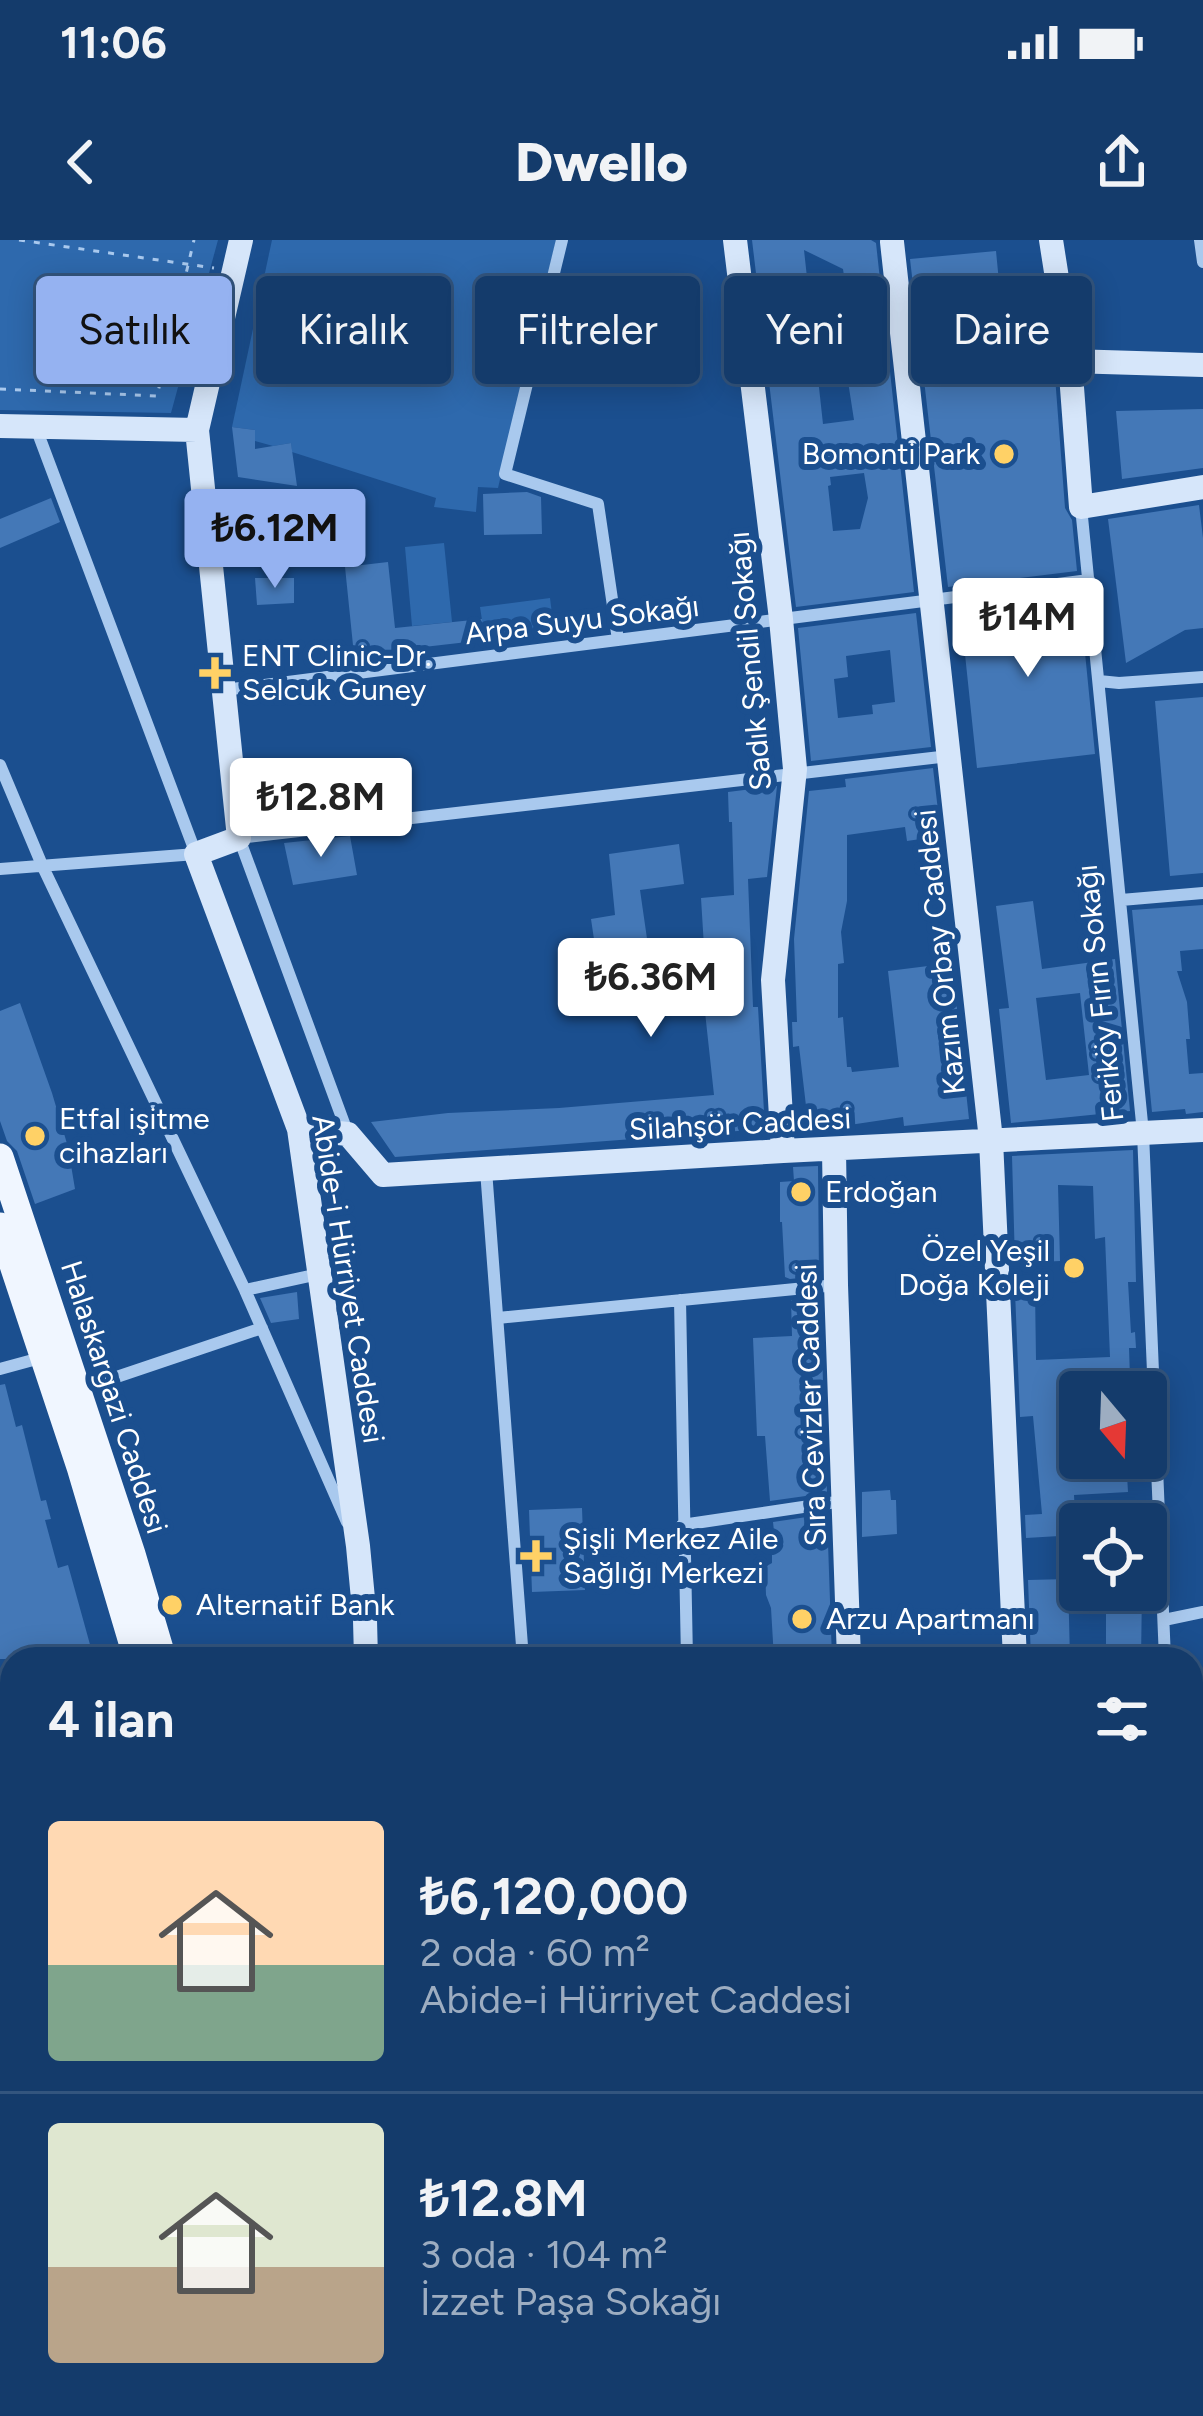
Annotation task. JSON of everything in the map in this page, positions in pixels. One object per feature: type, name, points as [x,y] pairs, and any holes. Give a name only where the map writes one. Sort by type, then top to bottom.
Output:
[{"type":"main road","name":"Halaskargazi Caddesi","points":[[0,1157],[159,1647]]},
{"type":"main road","name":"Halaskargazi Caddesi","points":[[0,1226],[134,1647]]},
{"type":"street","points":[[241,240],[197,430],[239,838],[348,1134],[299,1130]]},
{"type":"street","points":[[562,240],[505,474],[598,504],[618,640]]},
{"type":"street","name":"Sadık Şendil Sokağı","points":[[735,240],[795,774],[773,980],[783,1151]]},
{"type":"street","name":"Feriköy Fırın Sokağı","points":[[1051,240],[1057,276]]},
{"type":"street","points":[[1200,240],[1203,262]]},
{"type":"street","name":"Kazım Orbay Caddesi","points":[[897,241],[991,1140],[1014,1647]]},
{"type":"street","points":[[1092,362],[1203,365]]},
{"type":"street","name":"Feriköy Fırın Sokağı","points":[[1072,384],[1144,1133],[1165,1647]]},
{"type":"street","points":[[0,426],[197,430]]},
{"type":"street","points":[[36,427],[196,854]]},
{"type":"street","points":[[1081,507],[1203,487]]},
{"type":"street","name":"Arpa Suyu Sokağı","points":[[224,691],[1088,580]]},
{"type":"street","points":[[1099,681],[1203,677]]},
{"type":"street","points":[[0,869],[196,854],[239,838],[950,756]]},
{"type":"street","points":[[0,765],[358,1546]]},
{"type":"street","name":"Abide-i Hürriyet Caddesi","points":[[196,854],[299,1130],[358,1546],[366,1647]]},
{"type":"street","points":[[1120,900],[1203,893]]},
{"type":"street","name":"Silahşör Caddesi","points":[[348,1134],[382,1175],[1203,1130]]},
{"type":"street","name":"Sıra Cevizler Caddesi","points":[[834,1148],[850,1647]]},
{"type":"street","points":[[486,1170],[522,1647]]},
{"type":"street","points":[[244,1291],[320,1274]]},
{"type":"street","points":[[498,1318],[836,1285]]},
{"type":"street","points":[[680,1300],[687,1647]]},
{"type":"street","points":[[78,1390],[262,1328]]},
{"type":"street","points":[[0,1369],[44,1357]]},
{"type":"street","points":[[682,1525],[844,1501]]},
{"type":"street","points":[[1164,1620],[1203,1612]]},
{"type":"path","points":[[19,240],[233,271]]},
{"type":"path","points":[[0,389],[158,396],[194,240]]},
{"type":"shaded area","points":[[0,240],[218,240],[208,276],[36,276],[36,384],[179,384],[171,413],[0,410]]},
{"type":"shaded area","points":[[272,240],[556,240],[548,276],[475,276],[475,384],[522,384],[498,488],[478,487],[476,512],[434,507],[436,498],[292,452],[291,443],[273,446],[255,441],[255,430],[232,427],[256,315],[256,384],[451,384],[451,276],[264,276]]},
{"type":"shaded area","points":[[444,543],[452,622],[412,626],[405,547]]},
{"type":"shaded area","points":[[550,598],[554,630],[485,640],[480,607]]},
{"type":"building","points":[[752,240],[876,243],[880,276],[844,276],[843,269],[804,250],[807,276],[756,276]]},
{"type":"building","name":"Bomonti Park","points":[[996,251],[998,276],[912,276],[910,259]]},
{"type":"building","points":[[887,344],[914,592],[796,607],[769,384],[819,384],[823,424],[854,420],[848,384],[887,384]],"holes":[[[864,473],[868,498],[860,529],[833,531],[830,477]]]},
{"type":"building","name":"Bomonti Park","points":[[924,384],[1056,384],[1065,508],[1072,520],[1077,571],[948,587]]},
{"type":"building","points":[[1203,409],[1203,468],[1122,479],[1116,411]]},
{"type":"building","points":[[232,427],[255,430],[255,449],[291,443],[297,486],[238,477]]},
{"type":"building","points":[[527,492],[541,497],[542,534],[484,535],[483,494]]},
{"type":"building","points":[[51,498],[60,522],[0,548],[0,519]]},
{"type":"building","points":[[1199,505],[1203,628],[1185,630],[1126,663],[1108,519]]},
{"type":"building","points":[[388,562],[395,628],[482,619],[485,640],[354,655],[345,567]]},
{"type":"building","points":[[255,578],[294,578],[294,603],[257,605]]},
{"type":"building","points":[[1079,592],[1095,754],[977,768],[960,607]]},
{"type":"building","points":[[916,613],[931,747],[811,761],[798,628]],"holes":[[[890,650],[895,702],[872,705],[873,714],[838,718],[834,679],[848,677],[846,656]]]},
{"type":"building","points":[[1203,697],[1203,873],[1170,876],[1155,701]]},
{"type":"building","points":[[933,768],[941,836],[907,841],[905,827],[847,835],[838,1018],[843,1017],[847,1067],[852,1072],[899,1067],[888,971],[952,963],[969,1119],[904,1126],[903,1117],[836,1127],[835,1120],[808,1123],[792,1022],[797,1022],[794,939],[809,791],[846,787],[845,779]]},
{"type":"building","points":[[777,786],[767,877],[748,879],[753,1007],[758,1007],[765,1129],[395,1157],[371,1122],[714,1095],[701,898],[734,895],[728,792]]},
{"type":"building","points":[[350,836],[357,875],[293,885],[284,843]]},
{"type":"building","points":[[679,844],[684,884],[640,890],[657,1008],[605,1014],[591,919],[615,915],[609,854]]},
{"type":"building","points":[[1033,901],[1042,969],[1115,959],[1130,1111],[1011,1123],[999,1009],[1009,1008],[996,906]],"holes":[[[1080,993],[1089,1075],[1046,1080],[1036,998]]]},
{"type":"building","points":[[1203,905],[1203,949],[1180,951],[1182,971],[1177,971],[1187,1002],[1189,1074],[1203,1073],[1203,1112],[1152,1112],[1132,910]]},
{"type":"building","points":[[20,1003],[68,1147],[75,1189],[35,1204],[17,1151],[7,1141],[0,1121],[0,1011]]},
{"type":"building","points":[[1133,1150],[1136,1282],[1128,1282],[1136,1348],[1129,1348],[1130,1371],[1059,1371],[1059,1479],[1127,1479],[1128,1492],[1074,1495],[1074,1503],[1059,1503],[1059,1536],[1026,1538],[1025,1515],[1042,1514],[1033,1416],[1020,1417],[1015,1291],[1035,1290],[1036,1360],[1110,1357],[1105,1237],[1095,1239],[1093,1186],[1058,1185],[1060,1261],[1015,1263],[1012,1156]]},
{"type":"building","points":[[818,1166],[819,1276],[790,1279],[785,1277],[780,1182],[794,1181],[793,1167]]},
{"type":"building","points":[[297,1292],[299,1319],[271,1323],[260,1298]]},
{"type":"building","points":[[820,1297],[827,1493],[770,1501],[765,1436],[757,1436],[753,1338],[792,1336],[791,1300]]},
{"type":"building","points":[[5,1384],[16,1427],[22,1425],[41,1501],[46,1500],[51,1519],[45,1520],[58,1568],[68,1565],[91,1647],[0,1647],[0,1385]]},
{"type":"building","points":[[890,1490],[891,1500],[896,1500],[897,1534],[862,1537],[862,1492]]},
{"type":"building","points":[[582,1508],[585,1590],[532,1592],[529,1510]]},
{"type":"building","points":[[827,1514],[832,1647],[773,1647],[765,1567],[772,1563],[772,1550],[776,1550],[773,1522]]},
{"type":"building","points":[[1059,1579],[1059,1611],[1069,1611],[1070,1647],[1031,1647],[1028,1580]]},
{"type":"building","points":[[1106,1611],[1142,1611],[1141,1647],[1106,1647]]},
{"type":"place","name":"Bomonti Park","points":[[1004,454]]},
{"type":"place","name":"ENT Clinic-Dr. Selcuk Guney","points":[[215,673]]},
{"type":"place","name":"Etfal işitme cihazları","points":[[35,1136]]},
{"type":"place","name":"Erdoğan","points":[[801,1192]]},
{"type":"place","name":"Özel Yeşil Doğa Koleji","points":[[1074,1268]]},
{"type":"place","name":"Şişli Merkez Aile Sağlığı Merkezi","points":[[536,1556]]},
{"type":"place","name":"Alternatif Bank","points":[[172,1605]]},
{"type":"place","name":"Arzu Apartmanı","points":[[802,1619]]}]
